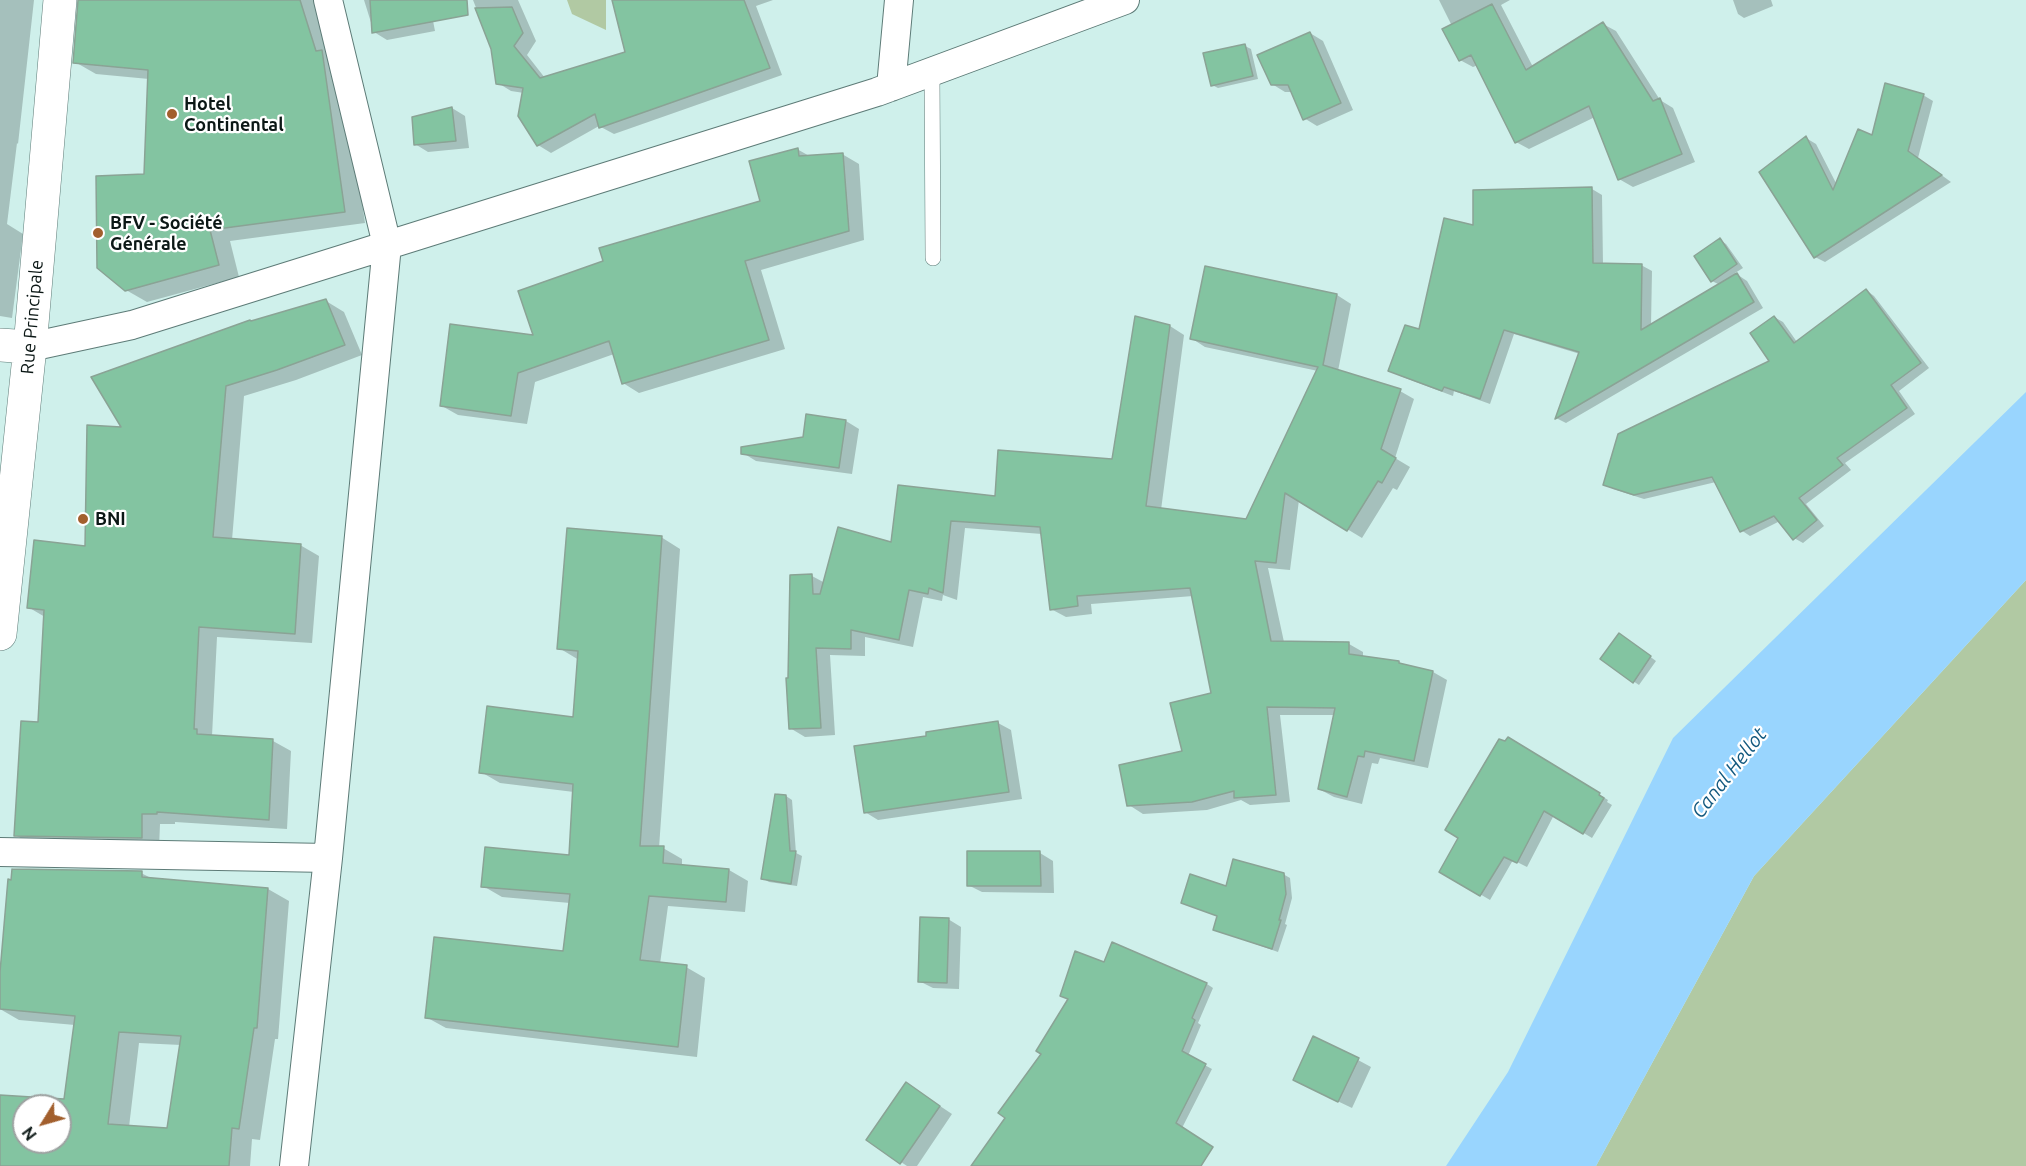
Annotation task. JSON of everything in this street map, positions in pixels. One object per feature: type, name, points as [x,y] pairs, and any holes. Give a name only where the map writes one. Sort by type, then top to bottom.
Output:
[{"type":"main road","name":"Rue Principale","points":[[0,634],[15,346],[60,0]]},
{"type":"street","points":[[294,1166],[328,858],[387,245],[328,0]]},
{"type":"street","points":[[891,87],[899,0]]},
{"type":"street","points":[[15,346],[132,325],[891,87],[1125,0]]},
{"type":"street","points":[[0,852],[328,858]]},
{"type":"lane","points":[[932,72],[933,258]]},
{"type":"green space","points":[[567,0],[606,0],[606,30],[572,14]]},
{"type":"green space","points":[[2026,580],[2026,1166],[1596,1166],[1754,876]]},
{"type":"water","name":"Canal Hellot","points":[[2026,392],[2026,580],[1754,876],[1596,1166],[1446,1166],[1508,1072],[1673,738]]},
{"type":"building","points":[[78,0],[300,0],[316,51],[322,50],[345,212],[210,230],[219,265],[125,291],[97,268],[96,176],[144,174],[148,70],[73,63]]},
{"type":"building","points":[[370,0],[467,0],[468,15],[372,33]]},
{"type":"building","points":[[612,0],[744,0],[770,68],[599,128],[595,114],[537,146],[518,116],[523,88],[496,84],[491,49],[475,8],[512,7],[523,33],[514,46],[540,78],[625,52]]},
{"type":"building","points":[[1492,4],[1526,70],[1603,22],[1653,101],[1660,98],[1682,154],[1618,180],[1589,106],[1515,143],[1471,55],[1459,61],[1442,29]]},
{"type":"building","points":[[1310,32],[1341,103],[1303,120],[1288,85],[1271,85],[1257,55]]},
{"type":"building","points":[[1245,44],[1253,76],[1211,86],[1203,53]]},
{"type":"building","points":[[1885,83],[1924,94],[1908,151],[1942,175],[1814,258],[1759,172],[1806,136],[1833,190],[1858,129],[1872,135]]},
{"type":"building","points":[[452,107],[456,141],[414,145],[412,117]]},
{"type":"building","points":[[798,148],[799,156],[843,153],[849,231],[745,261],[769,340],[622,384],[609,341],[518,373],[511,416],[440,406],[450,324],[533,335],[518,291],[603,261],[599,248],[760,201],[749,161]]},
{"type":"building","points":[[1592,187],[1593,263],[1642,264],[1641,330],[1737,273],[1754,302],[1555,419],[1579,352],[1504,330],[1480,399],[1444,387],[1442,391],[1388,371],[1405,325],[1419,329],[1444,218],[1473,225],[1473,190]]},
{"type":"building","points":[[1720,238],[1737,264],[1711,282],[1694,256]]},
{"type":"building","points":[[1205,266],[1337,294],[1323,365],[1401,389],[1381,449],[1396,458],[1382,483],[1378,481],[1347,531],[1285,493],[1276,563],[1255,561],[1271,641],[1349,642],[1349,654],[1399,661],[1399,663],[1433,671],[1414,761],[1365,751],[1364,757],[1358,756],[1347,797],[1318,789],[1335,708],[1267,707],[1276,795],[1234,798],[1234,791],[1192,802],[1127,806],[1119,765],[1182,751],[1170,703],[1211,693],[1190,588],[1077,596],[1078,606],[1050,610],[1040,527],[951,521],[943,593],[929,588],[928,594],[909,590],[899,640],[851,630],[851,649],[816,648],[821,728],[789,729],[786,678],[788,678],[790,575],[812,574],[813,594],[820,594],[838,527],[891,542],[898,485],[995,496],[998,450],[1112,459],[1135,316],[1170,325],[1146,506],[1246,519],[1318,367],[1190,339]]},
{"type":"building","points":[[1866,289],[1921,363],[1891,385],[1907,408],[1837,458],[1843,465],[1799,498],[1817,520],[1793,540],[1774,516],[1740,532],[1712,477],[1634,495],[1603,485],[1618,434],[1769,361],[1750,333],[1774,316],[1794,343]]},
{"type":"building","points":[[326,299],[345,345],[226,386],[213,537],[301,544],[295,634],[199,627],[194,729],[197,729],[197,734],[273,739],[269,820],[157,812],[157,814],[142,814],[142,838],[14,836],[21,721],[38,722],[44,610],[27,608],[34,540],[85,546],[87,425],[121,427],[91,377],[250,320]]},
{"type":"building","points":[[806,414],[846,420],[839,468],[741,454],[741,447],[803,437]]},
{"type":"building","points":[[567,528],[662,536],[640,846],[664,846],[663,863],[729,869],[726,902],[649,896],[640,960],[687,965],[678,1047],[425,1018],[434,937],[563,951],[570,894],[481,887],[485,847],[569,855],[573,784],[479,773],[487,706],[573,717],[578,651],[557,649]]},
{"type":"building","points":[[1619,633],[1651,656],[1633,683],[1600,659]]},
{"type":"building","points":[[998,721],[1009,792],[864,813],[854,746],[926,736],[926,732]]},
{"type":"building","points":[[1508,737],[1600,793],[1599,795],[1604,798],[1583,834],[1544,811],[1517,863],[1504,857],[1480,896],[1439,872],[1458,838],[1445,830],[1499,739],[1505,741]]},
{"type":"building","points":[[775,794],[786,795],[790,851],[796,851],[791,884],[761,879]]},
{"type":"building","points":[[967,851],[1040,851],[1041,886],[967,886]]},
{"type":"building","points":[[1233,859],[1284,873],[1286,894],[1272,949],[1213,930],[1217,916],[1181,903],[1190,874],[1226,886]]},
{"type":"building","points":[[12,869],[142,871],[142,877],[268,888],[257,1028],[254,1028],[239,1129],[232,1128],[229,1166],[0,1166],[0,1095],[12,1096],[12,1154],[72,1154],[72,1094],[65,1094],[75,1016],[0,1009],[0,972],[8,879],[11,880]],"holes":[[[119,1032],[181,1036],[167,1128],[108,1124]]]},
{"type":"building","points":[[920,917],[949,918],[947,983],[918,982]]},
{"type":"building","points":[[1112,942],[1207,983],[1192,1018],[1195,1020],[1182,1051],[1206,1064],[1176,1123],[1213,1147],[1201,1166],[971,1166],[1005,1118],[998,1113],[1041,1054],[1036,1051],[1068,999],[1060,996],[1075,951],[1104,962]]},
{"type":"building","points":[[1313,1036],[1359,1058],[1338,1102],[1293,1080]]},
{"type":"building","points":[[906,1082],[940,1106],[900,1164],[866,1140]]},
{"type":"place","name":"Hotel Continental","points":[[172,114]]},
{"type":"place","name":"BFV - Société Générale","points":[[98,233]]},
{"type":"place","name":"BNI","points":[[83,519]]}]
